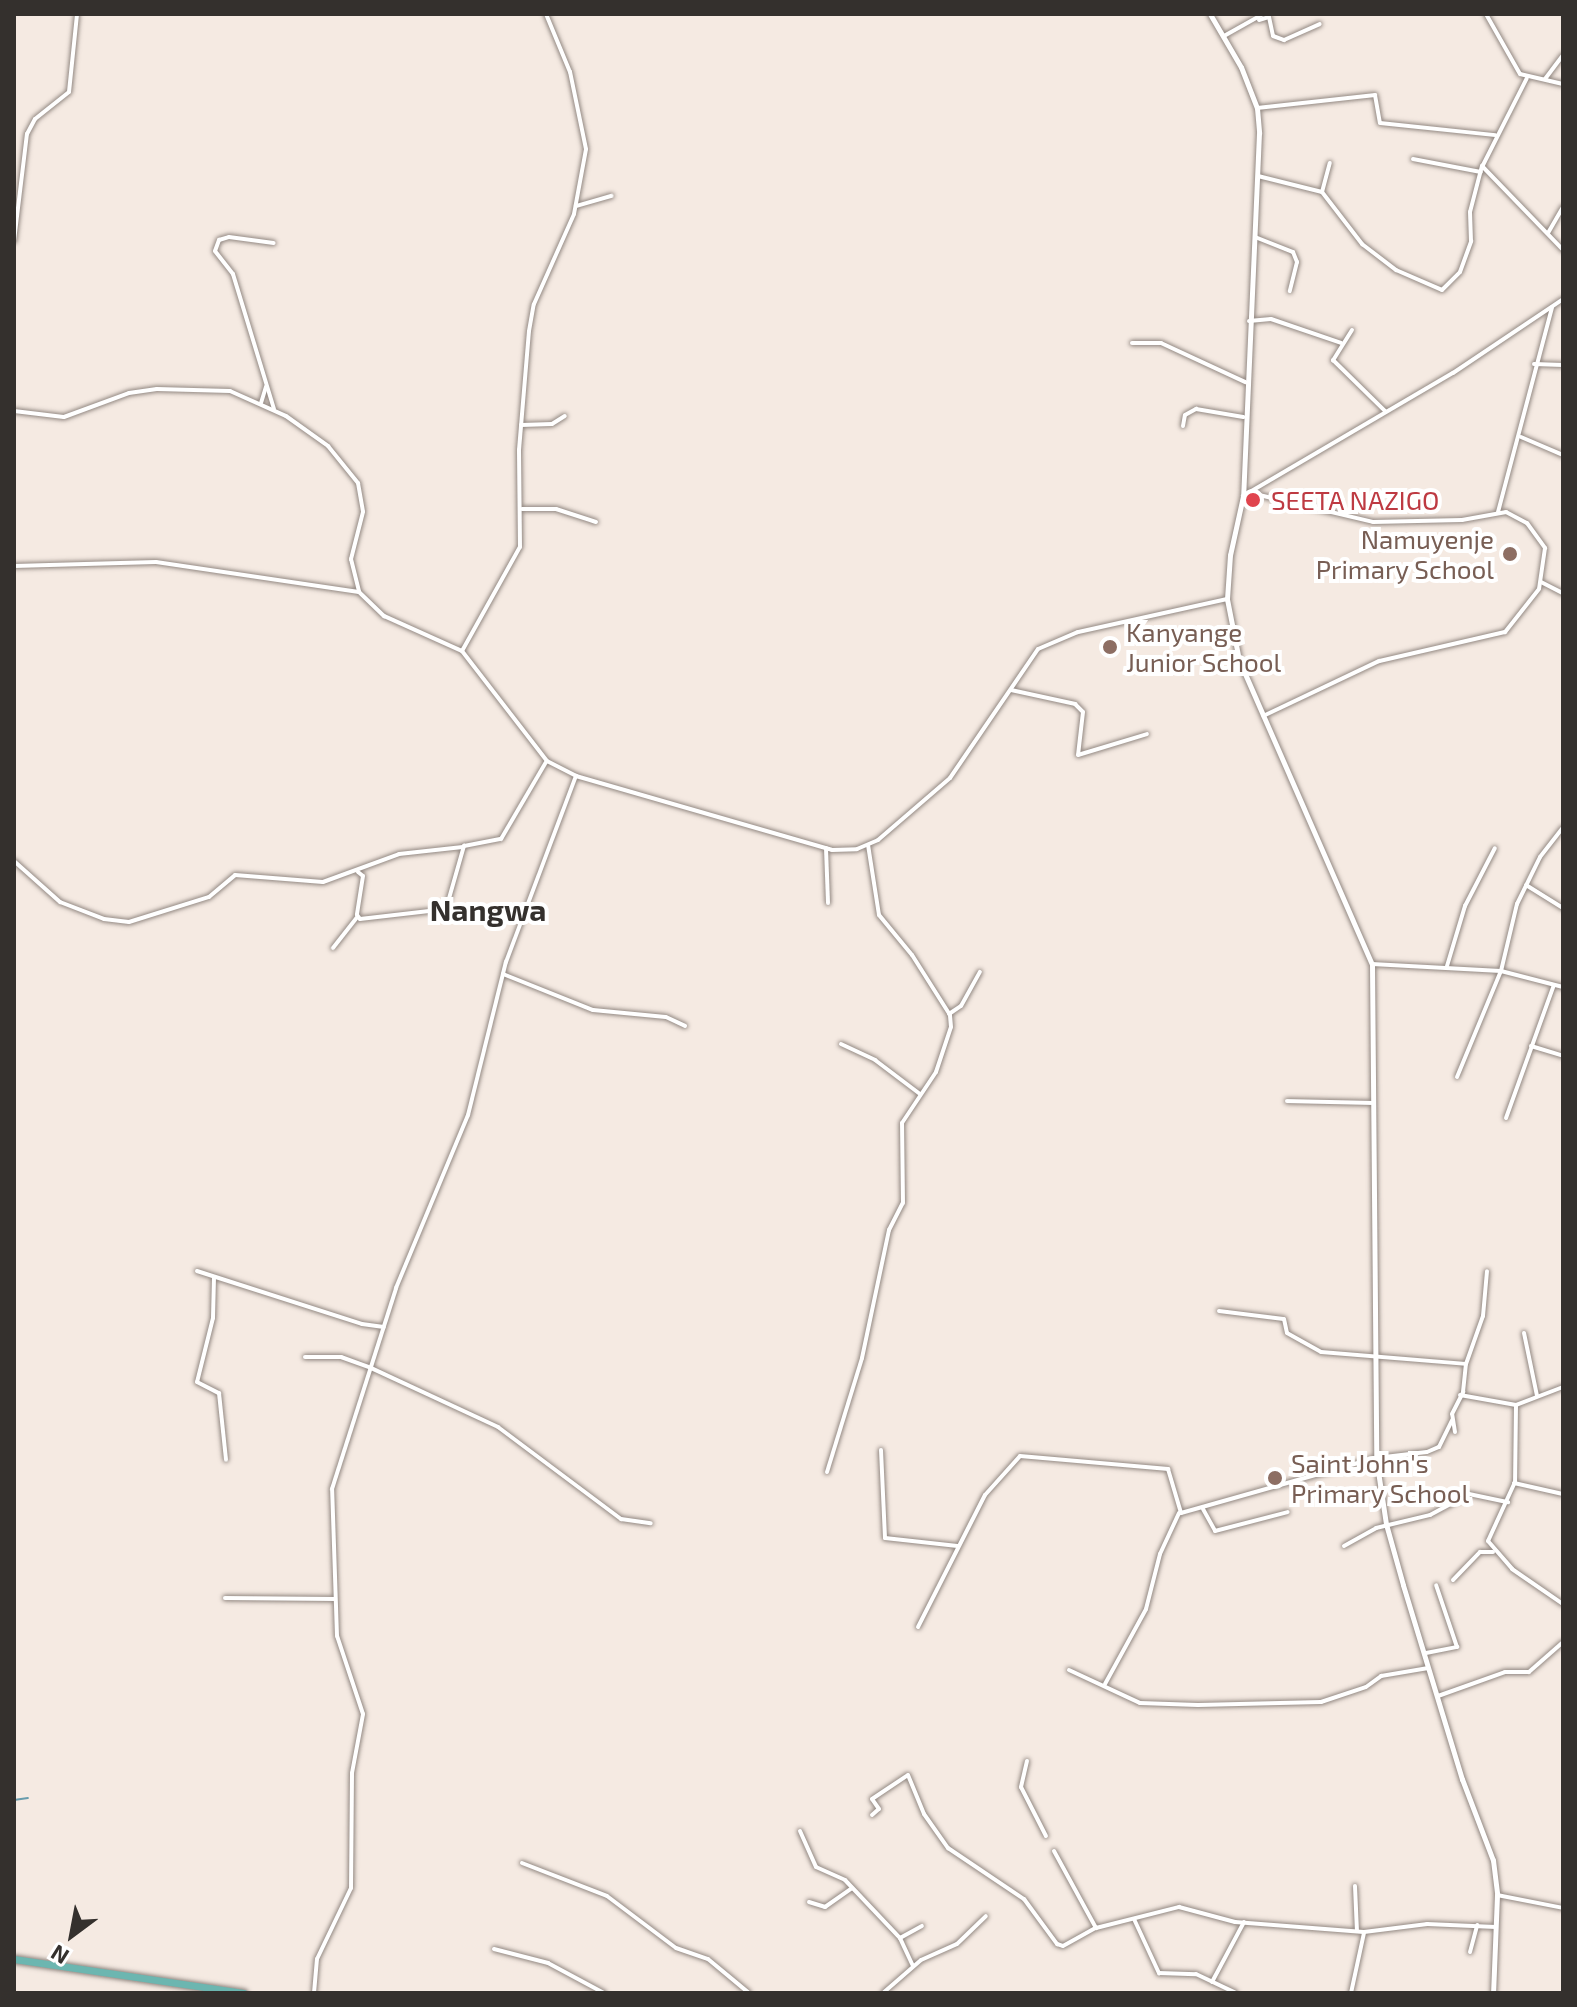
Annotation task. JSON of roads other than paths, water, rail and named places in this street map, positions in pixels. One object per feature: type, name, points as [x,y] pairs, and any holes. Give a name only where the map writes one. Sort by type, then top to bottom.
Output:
[{"type":"highway","points":[[14,1959],[244,1993]]},
{"type":"street","points":[[14,241],[27,134],[35,119],[69,92],[77,14]]},
{"type":"street","points":[[462,651],[517,557],[522,509],[521,425],[534,304],[576,206],[585,134],[570,72],[546,14]]},
{"type":"street","points":[[1210,14],[1224,36],[1257,108],[1258,176],[1243,417],[1243,496],[1230,555],[1227,599],[1239,660],[1372,964],[1376,1458],[1388,1529],[1438,1696],[1493,1860],[1497,1895],[1493,1993]]},
{"type":"street","points":[[1259,20],[1263,14]]},
{"type":"street","points":[[1486,14],[1512,62],[1527,78],[1563,84]]},
{"type":"street","points":[[1224,36],[1269,17],[1273,36],[1284,40],[1320,24]]},
{"type":"street","points":[[1544,80],[1563,55]]},
{"type":"street","points":[[1258,176],[1322,192],[1362,244],[1396,270],[1442,290],[1460,272],[1482,166],[1495,135],[1527,78]]},
{"type":"street","points":[[1257,108],[1375,95],[1380,123],[1495,135]]},
{"type":"street","points":[[1413,159],[1481,172]]},
{"type":"street","points":[[1322,192],[1330,163]]},
{"type":"street","points":[[1482,166],[1563,250]]},
{"type":"street","points":[[576,206],[612,196]]},
{"type":"street","points":[[1548,233],[1563,207]]},
{"type":"street","points":[[274,243],[229,237],[221,239],[215,251],[233,274],[274,409]]},
{"type":"street","points":[[1255,237],[1293,252],[1297,262],[1290,291]]},
{"type":"street","points":[[1255,494],[1279,472],[1453,373],[1563,299]]},
{"type":"street","points":[[1498,512],[1521,437],[1534,364],[1553,305]]},
{"type":"street","points":[[1249,321],[1271,319],[1341,343]]},
{"type":"street","points":[[1352,330],[1333,360],[1385,411]]},
{"type":"street","points":[[1132,343],[1161,343],[1245,382]]},
{"type":"street","points":[[1534,364],[1563,365]]},
{"type":"street","points":[[261,403],[267,385]]},
{"type":"street","points":[[14,411],[64,417],[129,393],[157,389],[230,391],[274,409],[328,446],[358,483],[363,512],[351,559],[359,592],[384,616],[462,651],[547,761],[576,776],[826,848],[849,851],[868,845],[958,771],[1030,656],[1056,640],[1227,599]]},
{"type":"street","points":[[1183,426],[1185,415],[1196,409],[1243,417]]},
{"type":"street","points":[[521,425],[552,424],[565,416]]},
{"type":"street","points":[[1521,437],[1563,455]]},
{"type":"street","points":[[1243,496],[1255,494],[1373,522],[1462,520],[1498,512],[1521,518],[1545,548],[1541,582],[1532,604],[1505,632],[1379,661],[1263,716]]},
{"type":"street","points":[[522,509],[556,509],[596,522]]},
{"type":"street","points":[[14,566],[156,562],[359,592]]},
{"type":"street","points":[[1541,582],[1563,593]]},
{"type":"street","points":[[1011,690],[1075,704],[1083,712],[1078,755],[1147,734]]},
{"type":"street","points":[[14,861],[52,897],[122,922],[155,917],[209,897],[235,875],[323,882],[419,849],[463,847],[501,839],[547,761]]},
{"type":"street","points":[[314,1993],[317,1959],[351,1888],[352,1773],[363,1714],[341,1655],[334,1599],[332,1489],[384,1327],[468,1115],[503,974],[576,776]]},
{"type":"street","points":[[1457,1077],[1501,971],[1526,885],[1563,828]]},
{"type":"street","points":[[827,1472],[862,1358],[889,1230],[903,1203],[902,1123],[938,1067],[948,1039],[949,1014],[879,915],[868,845]]},
{"type":"street","points":[[357,917],[446,909],[463,847]]},
{"type":"street","points":[[826,848],[828,903]]},
{"type":"street","points":[[1447,966],[1465,906],[1495,848]]},
{"type":"street","points":[[333,948],[357,917],[363,876],[358,872]]},
{"type":"street","points":[[1526,885],[1563,908]]},
{"type":"street","points":[[1372,964],[1501,971],[1563,987]]},
{"type":"street","points":[[949,1014],[961,1006],[980,972]]},
{"type":"street","points":[[503,974],[593,1010],[666,1017],[685,1026]]},
{"type":"street","points":[[1506,1118],[1554,985]]},
{"type":"street","points":[[841,1044],[875,1060],[920,1094]]},
{"type":"street","points":[[1531,1046],[1563,1056]]},
{"type":"street","points":[[1287,1101],[1372,1103]]},
{"type":"street","points":[[197,1271],[362,1324],[384,1327]]},
{"type":"street","points":[[1179,1513],[1203,1509],[1376,1458],[1439,1447],[1452,1420],[1466,1364],[1483,1316],[1487,1271]]},
{"type":"street","points":[[214,1277],[213,1318],[197,1382],[219,1393],[226,1460]]},
{"type":"street","points":[[1219,1311],[1284,1319],[1287,1333],[1319,1352],[1466,1364]]},
{"type":"street","points":[[1524,1333],[1537,1396]]},
{"type":"street","points":[[305,1357],[341,1357],[498,1427],[621,1519],[651,1523]]},
{"type":"street","points":[[1460,1395],[1516,1405],[1563,1387]]},
{"type":"street","points":[[1516,1405],[1514,1483],[1508,1502],[1488,1538],[1493,1552],[1563,1604]]},
{"type":"street","points":[[1452,1420],[1455,1432]]},
{"type":"street","points":[[881,1450],[885,1538],[958,1546]]},
{"type":"street","points":[[918,1627],[998,1475],[1020,1456],[1168,1469],[1179,1513],[1160,1554],[1146,1609],[1105,1684]]},
{"type":"street","points":[[1514,1483],[1563,1494]]},
{"type":"street","points":[[1344,1546],[1376,1528],[1388,1529],[1430,1515],[1469,1494],[1508,1502]]},
{"type":"street","points":[[1203,1509],[1215,1531],[1288,1512]]},
{"type":"street","points":[[1453,1580],[1480,1552],[1493,1552]]},
{"type":"street","points":[[1426,1653],[1457,1647],[1436,1585]]},
{"type":"street","points":[[225,1598],[334,1599]]},
{"type":"street","points":[[1438,1696],[1505,1672],[1529,1672],[1563,1642]]},
{"type":"street","points":[[1069,1670],[1148,1704],[1321,1702],[1366,1687],[1381,1676],[1430,1667]]},
{"type":"street","points":[[1027,1761],[1021,1787],[1046,1836]]},
{"type":"street","points":[[872,1815],[879,1809],[872,1799],[908,1775],[924,1814],[948,1848],[1024,1899],[1059,1946],[1096,1928],[1133,1919],[1158,1908],[1189,1907],[1244,1922],[1364,1932],[1427,1924],[1496,1927]]},
{"type":"street","points":[[800,1831],[816,1867],[845,1880],[900,1938],[913,1966]]},
{"type":"street","points":[[1054,1851],[1096,1928]]},
{"type":"street","points":[[522,1863],[607,1896],[676,1948],[708,1959],[749,1993]]},
{"type":"street","points":[[1355,1886],[1357,1931]]},
{"type":"street","points":[[809,1902],[825,1907],[851,1889]]},
{"type":"street","points":[[1497,1895],[1563,1908]]},
{"type":"street","points":[[883,1993],[913,1966],[957,1944],[986,1916]]},
{"type":"street","points":[[1133,1919],[1159,1973],[1196,1974],[1236,1993]]},
{"type":"street","points":[[1212,1982],[1244,1922]]},
{"type":"street","points":[[1470,1952],[1477,1925]]},
{"type":"street","points":[[900,1938],[922,1926]]},
{"type":"street","points":[[1351,1993],[1364,1932]]},
{"type":"street","points":[[494,1949],[548,1963],[604,1993]]},
{"type":"waterway","points":[[14,1800],[28,1798]]},
{"type":"place","name":"SEETA NAZIGO","points":[[1253,500]]},
{"type":"place","name":"Namuyenje Primary School","points":[[1510,554]]},
{"type":"place","name":"Kanyange Junior School","points":[[1110,647]]},
{"type":"place","name":"Saint John's Primary School","points":[[1275,1478]]},
{"type":"district","name":"Nangwa","points":[[488,909]]}]
